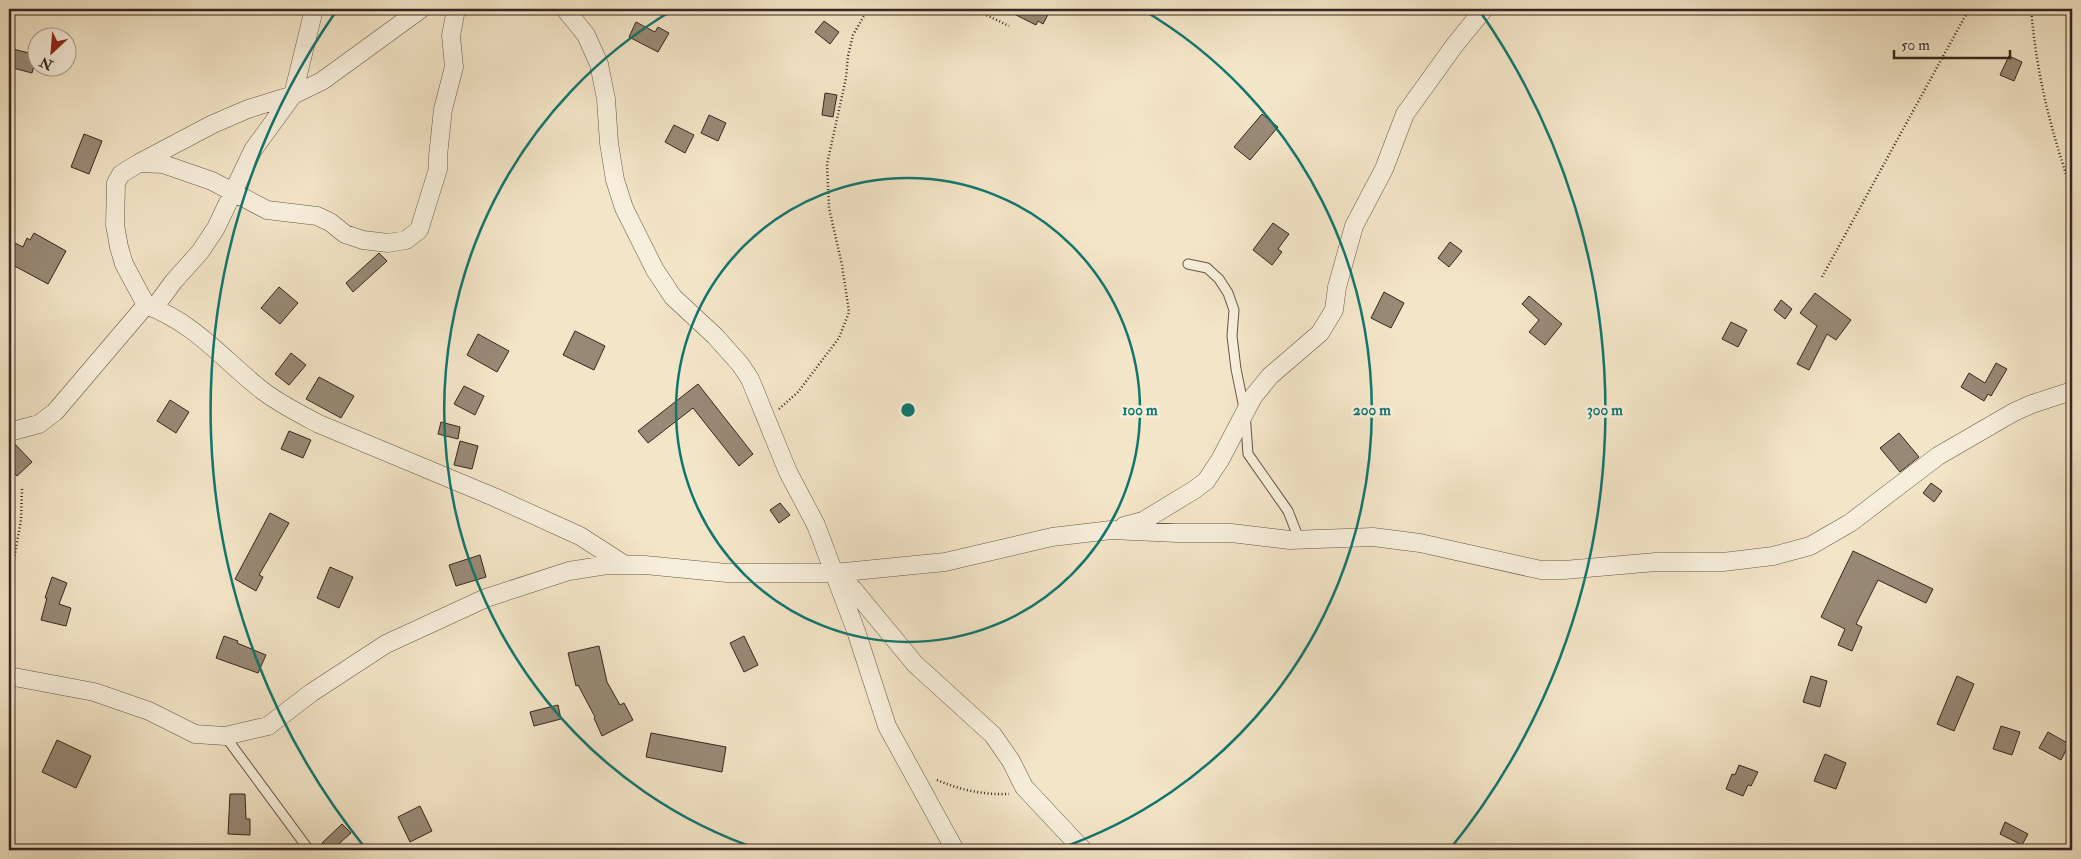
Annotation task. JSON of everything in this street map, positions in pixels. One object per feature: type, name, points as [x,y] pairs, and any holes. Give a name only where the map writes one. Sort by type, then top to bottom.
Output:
[{"type":"street","points":[[9,432],[39,424],[55,412],[211,236],[234,194],[253,150],[293,95],[314,9]]},
{"type":"street","points":[[421,9],[322,81],[293,95],[248,109],[213,124],[120,174],[116,183],[115,225],[124,264],[150,306],[199,334],[263,391],[294,411],[319,424],[494,497],[580,536],[626,565]]},
{"type":"street","points":[[139,163],[163,164],[212,181],[267,210],[317,216],[330,222],[344,234],[363,240],[388,243],[406,240],[419,230],[438,169],[443,109],[454,67],[451,36],[456,9]]},
{"type":"street","points":[[565,9],[586,35],[599,64],[606,100],[609,143],[615,180],[624,208],[655,270],[673,297],[715,336],[740,364],[750,380],[766,423],[788,472],[816,525],[856,631],[887,726],[955,850]]},
{"type":"street","points":[[9,676],[94,692],[149,711],[195,734],[224,736],[268,726],[311,693],[386,644],[486,598],[569,572],[607,565],[645,564],[727,573],[834,573],[945,562],[1052,538],[1111,530],[1143,521],[1206,481],[1253,396],[1270,376],[1320,333],[1334,310],[1337,287],[1354,226],[1384,168],[1406,114],[1454,46],[1484,9]]},
{"type":"street","points":[[1111,530],[1231,533],[1299,540],[1382,538],[1429,545],[1541,570],[1564,570],[1656,562],[1723,562],[1773,556],[1810,546],[1850,523],[1938,456],[2014,412],[2070,391]]},
{"type":"street","points":[[834,573],[853,588],[915,664],[993,735],[1012,761],[1028,792],[1084,850]]},
{"type":"lane","points":[[1188,264],[1207,268],[1219,279],[1234,310],[1232,336],[1236,369],[1245,413],[1248,454],[1288,511],[1299,540]]},
{"type":"lane","points":[[224,736],[309,850]]},
{"type":"path","points":[[766,423],[798,392],[839,338],[849,312],[842,265],[830,208],[827,164],[846,78],[849,49],[853,35],[868,9]]},
{"type":"path","points":[[974,9],[1009,26]]},
{"type":"path","points":[[1822,278],[1969,9]]},
{"type":"path","points":[[2031,9],[2035,56],[2043,99],[2054,141],[2072,192]]},
{"type":"path","points":[[9,587],[21,520],[22,488]]},
{"type":"path","points":[[912,772],[956,788],[980,793],[1007,795],[1028,792]]},
{"type":"building","points":[[1004,9],[1051,9],[1043,24],[1038,21],[1036,25]]},
{"type":"building","points":[[824,21],[839,32],[830,44],[815,32]]},
{"type":"building","points":[[636,22],[655,32],[658,27],[669,33],[658,52],[629,37]]},
{"type":"building","points":[[13,49],[28,53],[28,72],[9,67]]},
{"type":"building","points":[[2009,56],[2022,62],[2014,81],[2000,75]]},
{"type":"building","points":[[825,93],[837,95],[833,117],[822,115]]},
{"type":"building","points":[[1262,114],[1278,127],[1250,160],[1234,147]]},
{"type":"building","points":[[709,115],[726,123],[718,141],[701,133]]},
{"type":"building","points":[[674,125],[694,135],[685,153],[665,142]]},
{"type":"building","points":[[84,134],[102,141],[89,174],[71,167]]},
{"type":"building","points":[[1273,223],[1289,234],[1278,249],[1282,252],[1272,265],[1253,250]]},
{"type":"building","points":[[34,233],[66,251],[48,284],[9,263],[9,240],[23,247],[27,238],[30,240]]},
{"type":"building","points":[[1450,242],[1462,251],[1449,267],[1438,258]]},
{"type":"building","points":[[379,253],[387,261],[353,292],[346,283]]},
{"type":"building","points":[[279,287],[298,303],[280,324],[261,308]]},
{"type":"building","points":[[1384,292],[1404,303],[1391,328],[1371,318]]},
{"type":"building","points":[[1815,293],[1851,320],[1836,340],[1827,334],[1809,370],[1797,364],[1817,326],[1800,313]]},
{"type":"building","points":[[1529,296],[1562,324],[1545,345],[1529,332],[1539,320],[1522,304]]},
{"type":"building","points":[[1781,300],[1792,309],[1785,319],[1774,310]]},
{"type":"building","points":[[1731,322],[1747,330],[1738,347],[1722,339]]},
{"type":"building","points":[[575,331],[605,346],[594,370],[563,355]]},
{"type":"building","points":[[478,334],[509,351],[497,372],[467,355]]},
{"type":"building","points":[[291,353],[306,365],[289,385],[275,374]]},
{"type":"building","points":[[1996,363],[2007,369],[1991,396],[1988,394],[1984,401],[1961,387],[1969,373],[1985,383]]},
{"type":"building","points":[[319,377],[354,396],[341,418],[306,399]]},
{"type":"building","points":[[698,384],[753,454],[739,466],[693,408],[648,443],[638,431]]},
{"type":"building","points":[[464,386],[484,396],[475,415],[454,404]]},
{"type":"building","points":[[170,400],[189,412],[176,433],[157,421]]},
{"type":"building","points":[[441,422],[460,427],[458,439],[438,434]]},
{"type":"building","points":[[289,431],[311,440],[303,458],[281,449]]},
{"type":"building","points":[[1899,433],[1919,457],[1900,472],[1880,448]]},
{"type":"building","points":[[460,441],[478,446],[472,469],[454,465]]},
{"type":"building","points":[[9,442],[13,442],[32,462],[17,476],[9,467]]},
{"type":"building","points":[[1931,483],[1942,491],[1934,502],[1923,493]]},
{"type":"building","points":[[780,503],[790,515],[779,523],[770,510]]},
{"type":"building","points":[[270,513],[289,523],[259,575],[263,577],[256,591],[235,579]]},
{"type":"building","points":[[1853,551],[1933,589],[1926,603],[1878,580],[1856,624],[1862,627],[1852,651],[1838,645],[1845,629],[1821,617]]},
{"type":"building","points":[[480,555],[486,577],[456,586],[449,565]]},
{"type":"building","points":[[330,567],[353,577],[339,608],[317,598]]},
{"type":"building","points":[[52,577],[67,583],[59,604],[71,608],[66,626],[41,620],[47,598],[45,598]]},
{"type":"building","points":[[224,636],[266,655],[258,673],[216,658]]},
{"type":"building","points":[[744,636],[758,665],[744,672],[730,643]]},
{"type":"building","points":[[599,646],[607,682],[620,705],[624,703],[633,720],[602,736],[595,717],[578,685],[576,686],[568,653]]},
{"type":"building","points":[[1811,676],[1827,681],[1820,707],[1803,702]]},
{"type":"building","points":[[1957,676],[1974,684],[1954,731],[1937,724]]},
{"type":"building","points":[[558,705],[561,719],[534,726],[530,712]]},
{"type":"building","points":[[2001,726],[2020,732],[2012,755],[1993,749]]},
{"type":"building","points":[[2048,732],[2069,744],[2061,760],[2039,748]]},
{"type":"building","points":[[651,733],[726,747],[722,772],[646,757]]},
{"type":"building","points":[[57,740],[91,756],[76,788],[42,772]]},
{"type":"building","points":[[1825,754],[1846,763],[1836,789],[1814,781]]},
{"type":"building","points":[[1739,765],[1758,772],[1751,786],[1748,785],[1743,796],[1726,789],[1732,774],[1735,775]]},
{"type":"building","points":[[230,794],[245,794],[246,819],[250,819],[250,835],[228,834]]},
{"type":"building","points":[[420,806],[432,831],[410,842],[398,817]]},
{"type":"building","points":[[2005,822],[2028,834],[2022,845],[2000,834]]},
{"type":"building","points":[[342,824],[351,833],[332,850],[329,850],[322,843]]}]
